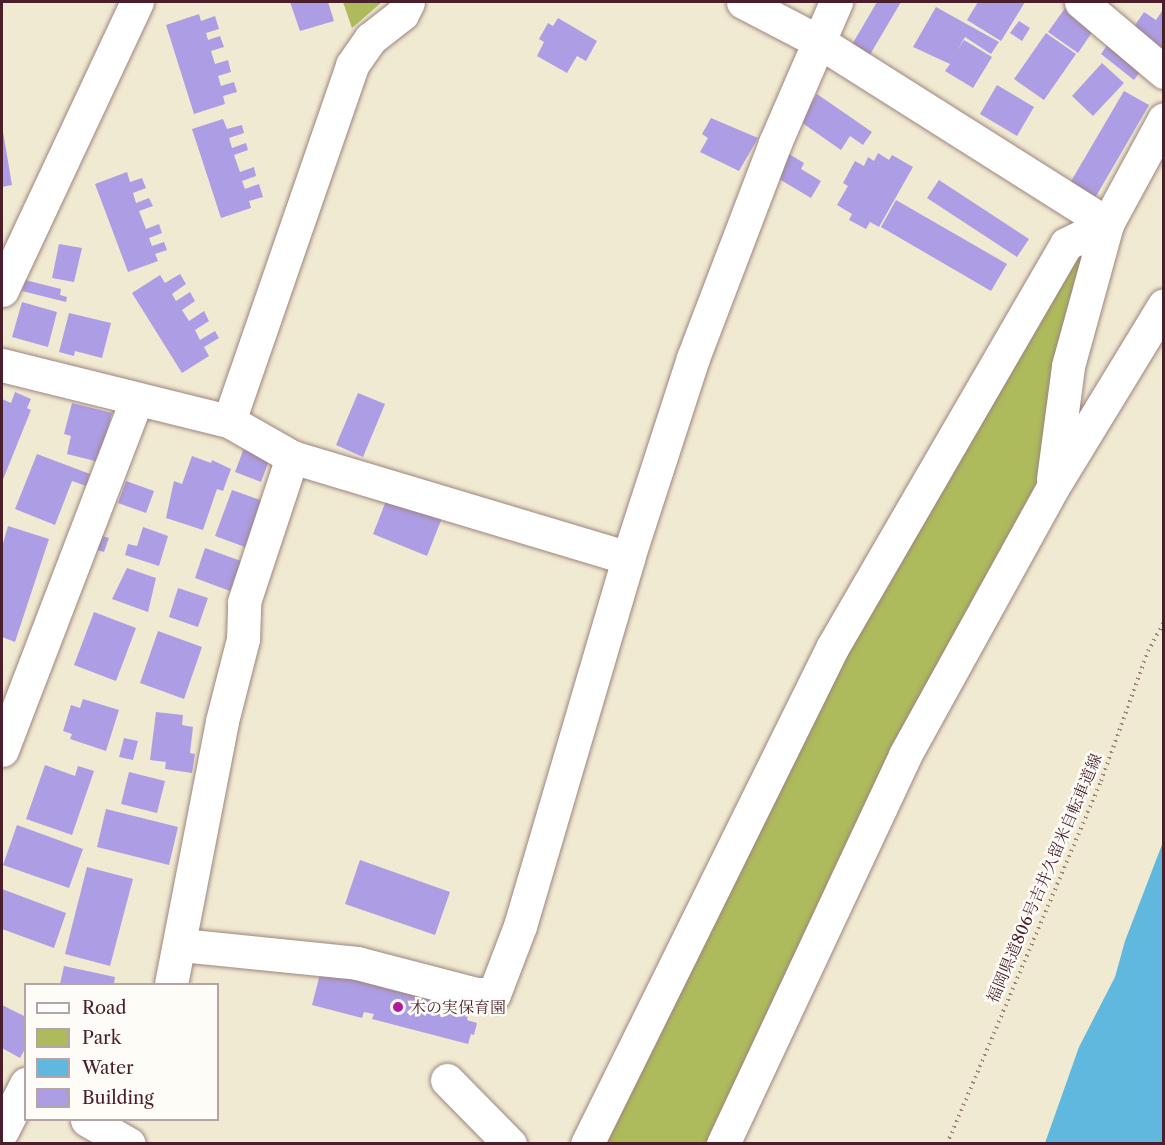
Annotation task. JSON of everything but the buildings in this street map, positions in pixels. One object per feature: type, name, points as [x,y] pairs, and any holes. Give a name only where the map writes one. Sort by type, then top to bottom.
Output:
[{"type":"street","points":[[2,290],[137,2]]},
{"type":"street","points":[[229,421],[352,65],[370,39],[402,14],[408,2]]},
{"type":"street","points":[[743,2],[818,42],[1107,224]]},
{"type":"street","points":[[181,945],[357,963],[476,994],[494,994],[520,926],[628,558],[693,358],[836,2]]},
{"type":"street","points":[[1081,2],[1164,72]]},
{"type":"street","points":[[1053,487],[1068,366],[1107,224],[1164,119]]},
{"type":"street","points":[[587,1143],[832,648],[1066,243],[1107,224]]},
{"type":"street","points":[[723,1143],[905,755],[1053,487],[1164,305]]},
{"type":"street","points":[[2,365],[229,421],[292,457],[628,558]]},
{"type":"street","points":[[2,750],[137,399]]},
{"type":"street","points":[[171,983],[181,945],[220,732],[243,639],[244,602],[292,457]]},
{"type":"street","points":[[2,1071],[24,1082]]},
{"type":"street","points":[[447,1080],[510,1143]]},
{"type":"street","points":[[2,1131],[24,1087]]},
{"type":"path","name":"福岡県道806号吉井久留米自転車道線","points":[[947,1143],[1101,781],[1148,651],[1164,622]]},
{"type":"green space","points":[[343,2],[382,2],[352,28]]},
{"type":"green space","points":[[1093,244],[1045,486],[874,791],[706,1143],[598,1144],[831,669],[1073,255]]},
{"type":"water","points":[[1163,842],[1163,1143],[1045,1143],[1079,1047],[1115,977],[1125,941]]},
{"type":"place","name":"木の実保育園","points":[[398,1007]]}]
